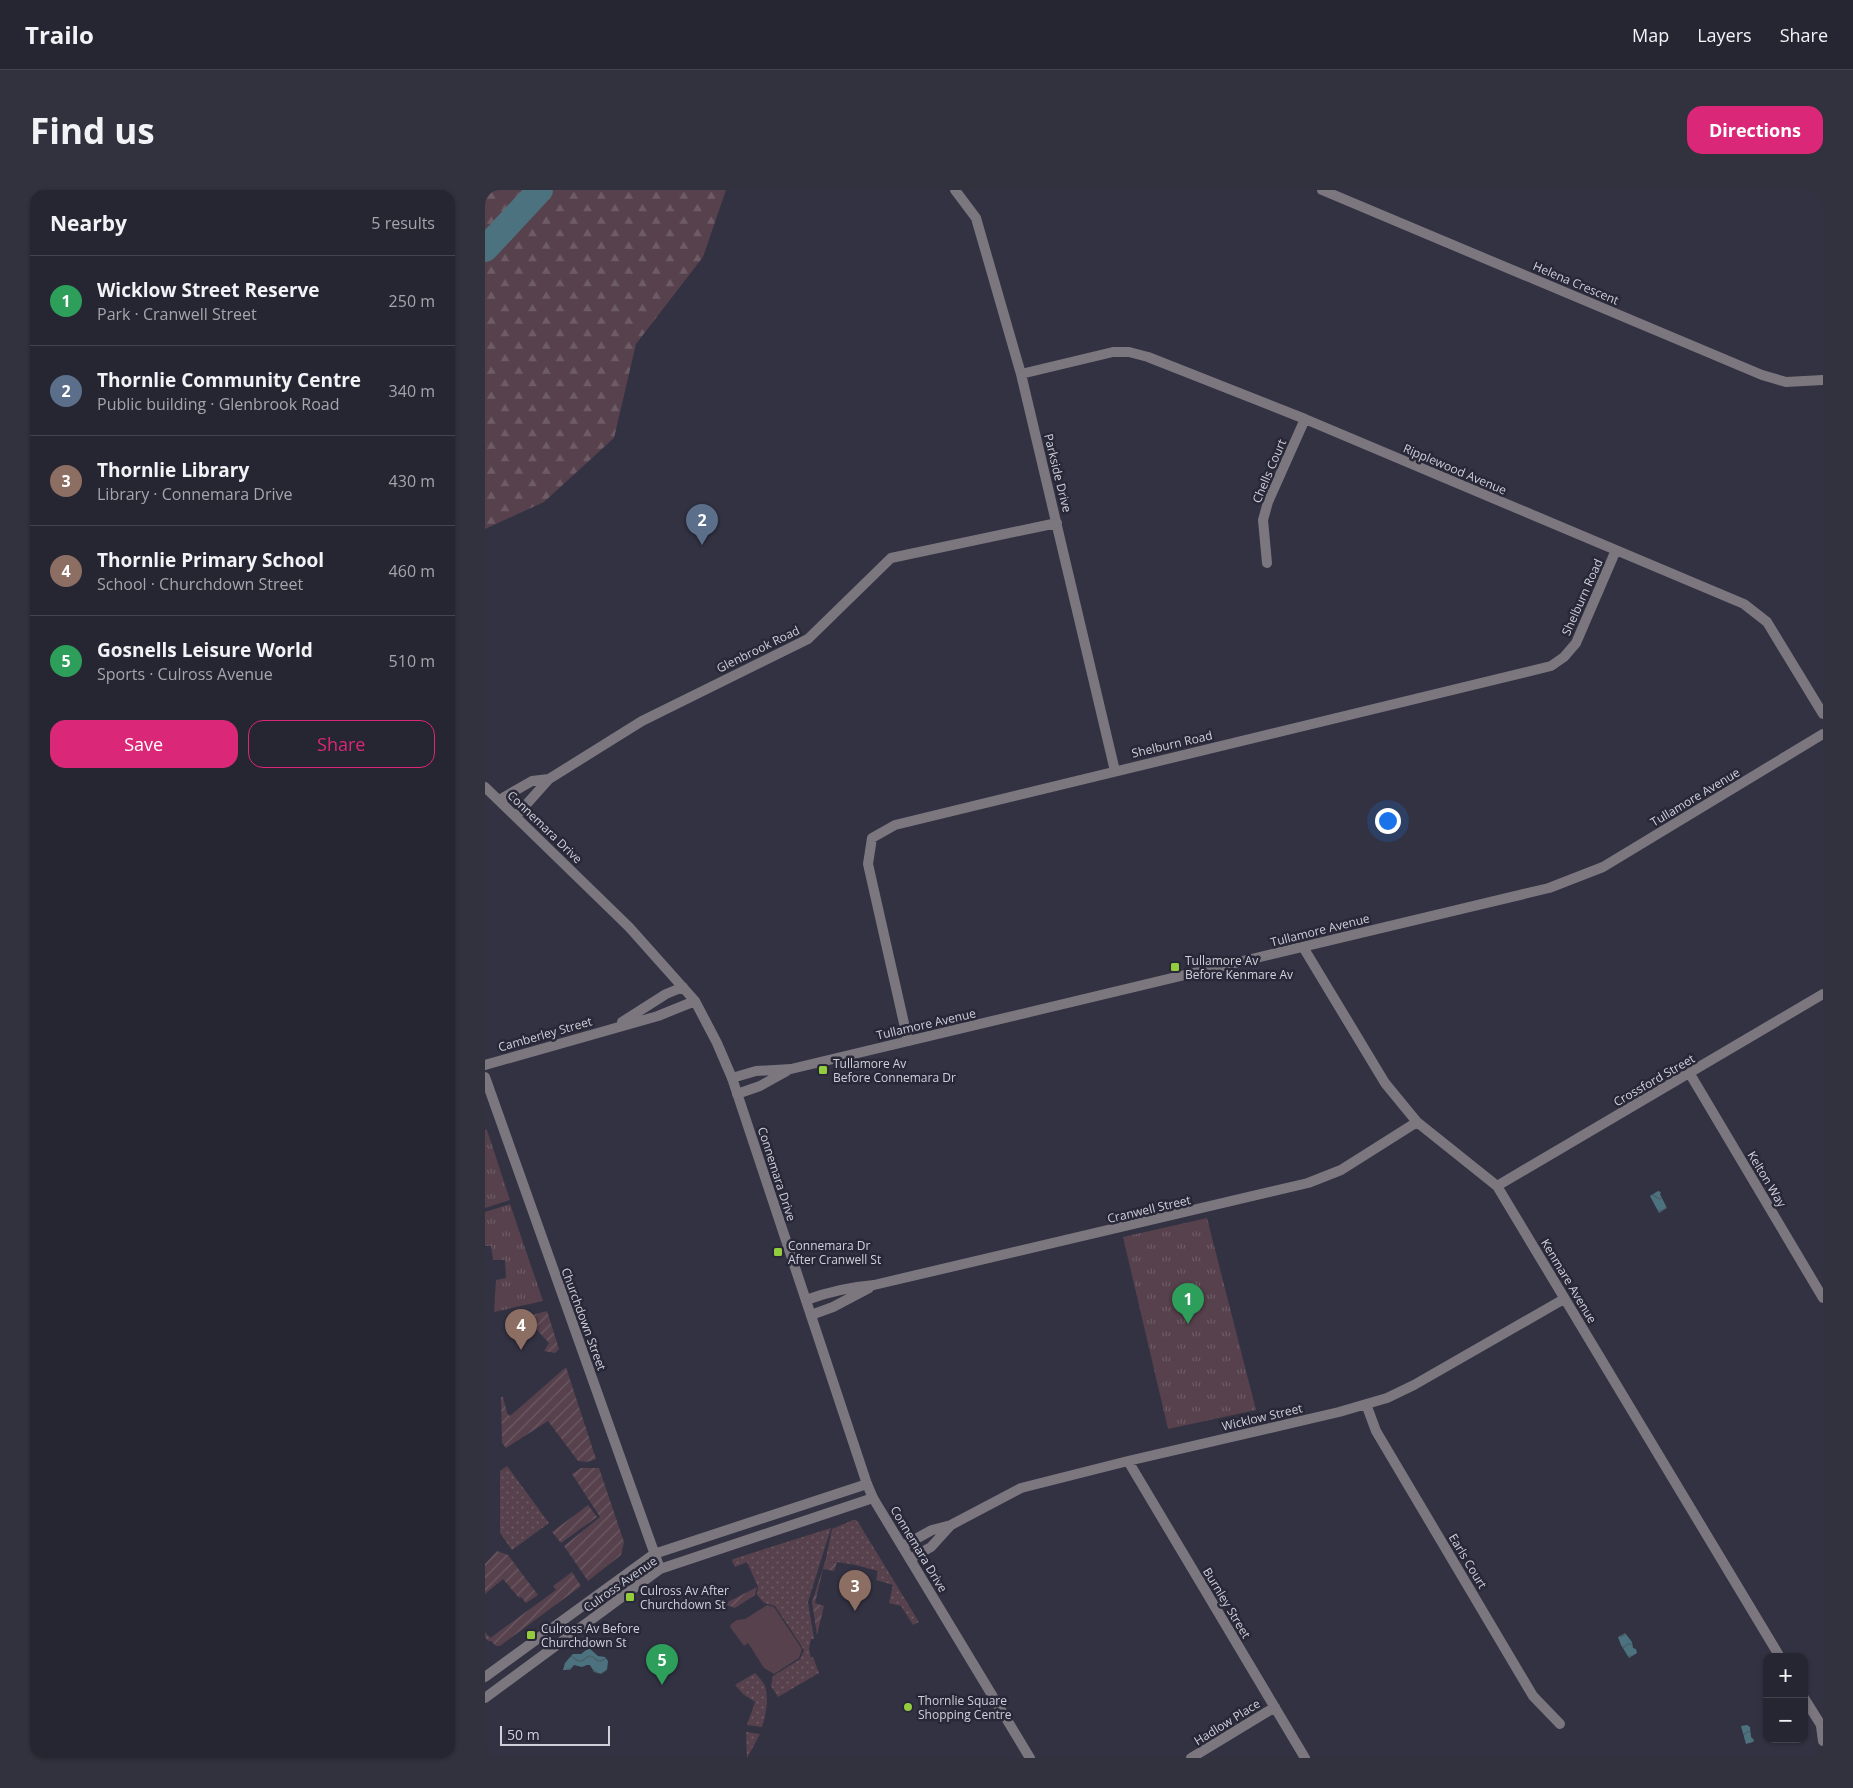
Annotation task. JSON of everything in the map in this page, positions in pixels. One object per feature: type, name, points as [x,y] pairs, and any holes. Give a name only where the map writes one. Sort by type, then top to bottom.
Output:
[{"type":"street","name":"Parkside Drive","points":[[955,190],[976,218],[1021,374],[1115,771]]},
{"type":"street","name":"Helena Crescent","points":[[1322,190],[1762,375],[1786,382],[1823,380]]},
{"type":"street","name":"Ripplewood Avenue","points":[[1021,374],[1113,352],[1129,352],[1148,357],[1305,419],[1744,604],[1767,622],[1823,714]]},
{"type":"street","name":"Chells Court","points":[[1267,563],[1263,520],[1268,502],[1305,419]]},
{"type":"street","name":"Glenbrook Road","points":[[515,816],[549,779],[642,721],[808,639],[891,558],[1057,523]]},
{"type":"street","name":"Shelburn Road","points":[[908,1041],[868,864],[872,838],[895,825],[1551,666],[1564,657],[1576,643],[1616,550]]},
{"type":"street","name":"Tullamore Avenue","points":[[732,1078],[755,1071],[791,1069],[1523,896],[1578,878],[1603,867],[1823,734]]},
{"type":"street","name":"Glenbrook Road","points":[[499,800],[532,781],[549,779]]},
{"type":"street","name":"Connemara Drive","points":[[485,787],[629,928],[695,1001],[717,1043],[732,1078],[873,1498],[1030,1758]]},
{"type":"street","name":"Kenmare Avenue","points":[[1303,947],[1385,1083],[1417,1122],[1497,1186],[1777,1653]]},
{"type":"street","name":"Camberley Street","points":[[613,1028],[666,994],[683,987]]},
{"type":"street","name":"Crossford Street","points":[[1497,1186],[1823,994]]},
{"type":"street","name":"Camberley Street","points":[[485,1065],[658,1016],[695,1001]]},
{"type":"street","name":"Tullamore Avenue","points":[[737,1094],[760,1086],[791,1069]]},
{"type":"street","name":"Kelton Way","points":[[1690,1074],[1823,1298]]},
{"type":"street","name":"Churchdown Street","points":[[485,1077],[660,1569]]},
{"type":"street","name":"Cranwell Street","points":[[806,1300],[845,1289],[874,1285],[1308,1183],[1341,1170],[1417,1122]]},
{"type":"street","name":"Cranwell Street","points":[[811,1315],[833,1307],[874,1285]]},
{"type":"street","name":"Wicklow Street","points":[[903,1546],[932,1530],[951,1525],[1021,1488],[1366,1404],[1413,1386],[1564,1299]]},
{"type":"street","name":"Earls Court","points":[[1366,1404],[1376,1431],[1533,1696],[1559,1724]]},
{"type":"street","name":"Burnley Street","points":[[1128,1461],[1305,1758]]},
{"type":"street","name":"Culross Avenue","points":[[485,1678],[654,1554],[867,1484]]},
{"type":"street","name":"Culross Avenue","points":[[485,1698],[660,1569],[873,1498]]},
{"type":"street","name":"Wicklow Street","points":[[910,1559],[931,1547],[951,1525]]},
{"type":"street","points":[[1808,1704],[1822,1727],[1823,1741]]},
{"type":"street","name":"Hadlow Place","points":[[1191,1758],[1275,1707]]},
{"type":"green space","points":[[485,190],[726,190],[703,257],[636,344],[614,438],[544,502],[485,529]]},
{"type":"green space","points":[[485,1129],[487,1130],[510,1200],[485,1208]]},
{"type":"green space","points":[[510,1204],[543,1301],[494,1312],[496,1280],[506,1278],[505,1260],[493,1260],[491,1246],[485,1246],[485,1212]]},
{"type":"green space","points":[[1207,1218],[1256,1410],[1168,1429],[1123,1237]]},
{"type":"green space","points":[[547,1311],[559,1349],[555,1353],[544,1351],[549,1343],[525,1317]]},
{"type":"green space","points":[[566,1367],[596,1459],[587,1462],[578,1461],[548,1421],[506,1448],[502,1443],[501,1397],[503,1397],[507,1413],[510,1416]]},
{"type":"green space","points":[[507,1466],[549,1523],[512,1550],[500,1533],[500,1471]]},
{"type":"green space","points":[[581,1468],[599,1468],[624,1542],[621,1555],[588,1581],[564,1546],[600,1517],[572,1474]]},
{"type":"green space","points":[[588,1505],[597,1517],[561,1543],[552,1532]]},
{"type":"green space","points":[[853,1520],[858,1522],[919,1622],[913,1625],[901,1606],[889,1603],[893,1585],[876,1580],[878,1571],[837,1560],[833,1563],[825,1562],[832,1529]]},
{"type":"green space","points":[[831,1528],[808,1602],[814,1639],[811,1639],[809,1649],[811,1658],[813,1657],[819,1673],[778,1697],[771,1686],[773,1676],[800,1659],[804,1650],[775,1606],[764,1603],[757,1595],[758,1587],[747,1562],[735,1567],[732,1561],[733,1559]]},
{"type":"green space","points":[[497,1551],[508,1555],[538,1595],[526,1603],[521,1597],[519,1598],[503,1579],[485,1594],[485,1564]]},
{"type":"green space","points":[[837,1560],[855,1565],[837,1562],[834,1571],[823,1569],[815,1603],[824,1606],[817,1635],[812,1602],[825,1562],[833,1563]]},
{"type":"green space","points":[[572,1572],[581,1586],[500,1646],[496,1646],[491,1641],[488,1641],[485,1637],[485,1632],[490,1638],[556,1590],[553,1586]]},
{"type":"green space","points":[[757,1587],[755,1595],[735,1608],[724,1604]]},
{"type":"green space","points":[[767,1605],[774,1607],[802,1649],[799,1658],[774,1674],[764,1668],[748,1643],[744,1646],[730,1627],[737,1620],[745,1619]]},
{"type":"green space","points":[[755,1673],[765,1686],[767,1696],[767,1707],[762,1727],[747,1725],[755,1702],[743,1694],[735,1685]]},
{"type":"green space","points":[[746,1732],[760,1734],[747,1758]]},
{"type":"water","points":[[1658,1191],[1661,1192],[1660,1194],[1667,1208],[1659,1213],[1650,1196]]},
{"type":"water","points":[[1625,1633],[1637,1653],[1629,1658],[1618,1637]]},
{"type":"water","points":[[589,1648],[598,1656],[605,1657],[608,1661],[607,1670],[601,1674],[594,1672],[590,1665],[582,1667],[574,1665],[570,1670],[563,1670],[565,1663],[573,1654],[581,1654]]},
{"type":"water","points":[[1747,1725],[1750,1727],[1751,1737],[1754,1740],[1746,1744],[1741,1726]]},
{"type":"waterway","points":[[485,249],[540,190]]},
{"type":"place","name":"Thornlie Community Centre","points":[[702,545]]},
{"type":"place","name":"Tullamore Av Before Kenmare Av","points":[[1175,967]]},
{"type":"place","name":"Tullamore Av Before Connemara Dr","points":[[823,1070]]},
{"type":"place","name":"Connemara Dr After Cranwell St","points":[[778,1252]]},
{"type":"place","name":"Wicklow Street Reserve","points":[[1188,1324]]},
{"type":"place","name":"Thornlie Primary School","points":[[521,1350]]},
{"type":"place","name":"Culross Av After Churchdown St","points":[[630,1597]]},
{"type":"place","name":"Thornlie Library","points":[[855,1611]]},
{"type":"place","name":"Culross Av Before Churchdown St","points":[[531,1635]]},
{"type":"place","name":"Gosnells Leisure World","points":[[662,1685]]},
{"type":"place","name":"Thornlie Square Shopping Centre","points":[[908,1707]]}]
